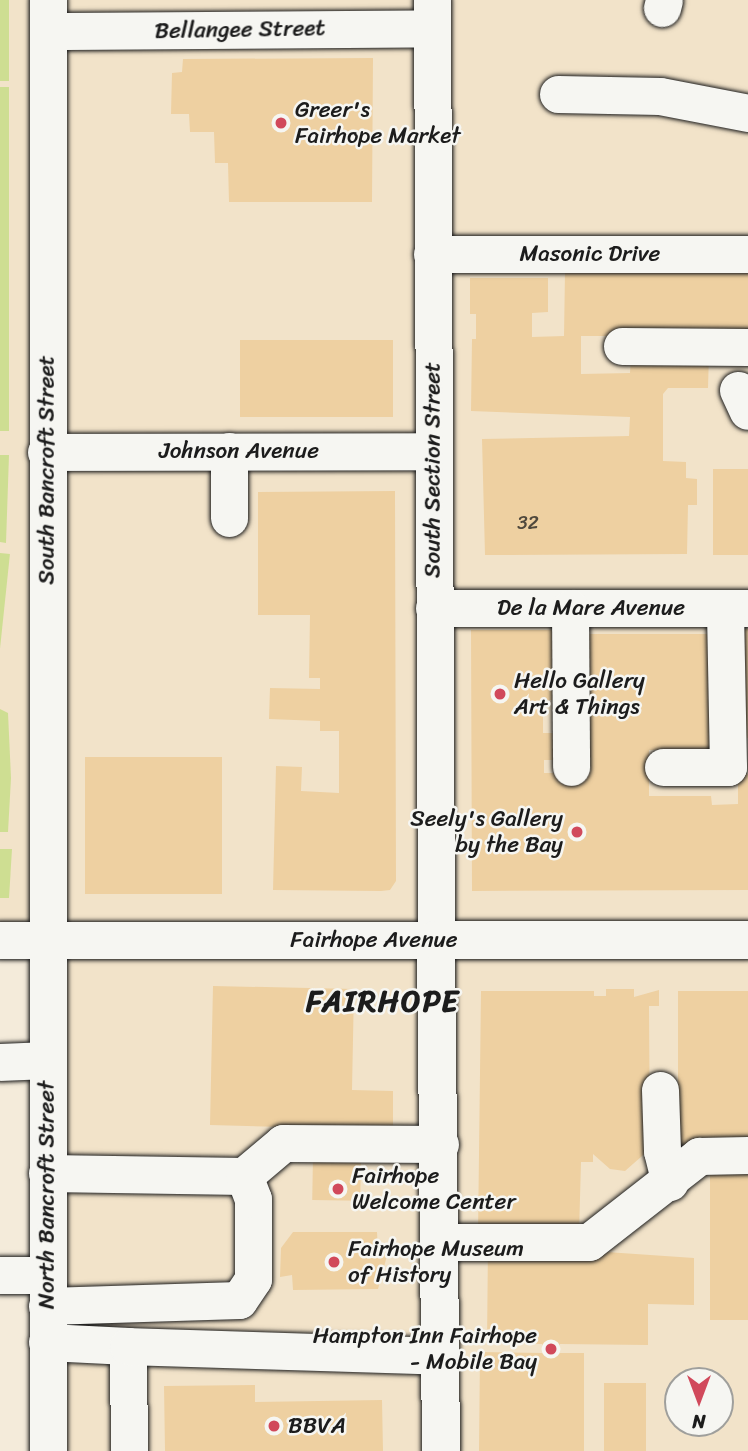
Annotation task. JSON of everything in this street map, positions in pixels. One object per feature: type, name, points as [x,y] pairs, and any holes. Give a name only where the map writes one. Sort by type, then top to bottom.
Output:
[{"type":"main road","name":"Fairhope Avenue","points":[[436,940],[748,940]]},
{"type":"main road","points":[[436,940],[441,1451]]},
{"type":"street","name":"Bellangee Street","points":[[48,16],[432,14]]},
{"type":"street","name":"South Section Street","points":[[432,14],[436,940]]},
{"type":"street","name":"South Bancroft Street","points":[[47,940],[48,16]]},
{"type":"street","points":[[558,94],[660,96],[748,114]]},
{"type":"street","name":"Masonic Drive","points":[[432,254],[748,254]]},
{"type":"street","points":[[622,346],[748,347]]},
{"type":"street","name":"Johnson Avenue","points":[[46,452],[432,451]]},
{"type":"street","points":[[229,452],[229,518]]},
{"type":"street","name":"De la Mare Avenue","points":[[434,608],[737,608]]},
{"type":"street","points":[[570,608],[571,767]]},
{"type":"street","points":[[663,766],[738,767],[737,608]]},
{"type":"street","name":"Fairhope Avenue","points":[[0,940],[436,940]]},
{"type":"street","name":"North Bancroft Street","points":[[47,940],[48,1451]]},
{"type":"street","points":[[0,1062],[47,1060]]},
{"type":"street","points":[[660,1090],[662,1151],[670,1182]]},
{"type":"street","points":[[47,1173],[244,1176],[283,1143],[440,1144]]},
{"type":"street","points":[[440,1242],[589,1242],[670,1182],[699,1156],[748,1155]]},
{"type":"street","points":[[0,1275],[47,1290],[239,1300],[253,1279],[253,1199],[244,1176]]},
{"type":"street","points":[[47,1342],[440,1356]]},
{"type":"street","points":[[128,1346],[129,1451]]},
{"type":"shaded area","points":[[0,0],[748,0],[748,1451],[35,1451],[32,932],[0,932]]},
{"type":"green space","points":[[0,0],[9,0],[9,81],[0,81]]},
{"type":"green space","points":[[0,87],[9,87],[9,431],[0,431]]},
{"type":"green space","points":[[0,455],[9,455],[6,543],[0,542]]},
{"type":"green space","points":[[0,553],[10,554],[0,649]]},
{"type":"green space","points":[[0,709],[8,713],[11,778],[8,832],[0,832]]},
{"type":"green space","points":[[0,849],[12,849],[9,898],[0,898]]},
{"type":"building","name":"Greer's Fairhope Market","points":[[373,58],[372,202],[229,202],[228,163],[215,163],[214,132],[190,132],[189,114],[171,114],[172,73],[182,72],[183,59]]},
{"type":"building","points":[[748,271],[748,336],[581,336],[581,374],[630,373],[631,354],[709,354],[708,388],[668,388],[663,394],[663,461],[686,462],[686,478],[697,479],[697,505],[688,505],[687,554],[485,555],[482,439],[629,436],[630,417],[471,411],[472,339],[476,339],[476,314],[470,314],[470,278],[548,278],[548,312],[532,313],[532,337],[564,336],[565,272]]},
{"type":"building","points":[[240,340],[393,340],[393,417],[240,417]]},
{"type":"building","points":[[713,469],[748,469],[748,555],[713,555]]},
{"type":"building","points":[[395,491],[396,881],[390,890],[381,891],[273,890],[276,766],[302,767],[301,791],[339,793],[339,731],[320,731],[320,721],[269,719],[270,688],[320,689],[320,678],[309,678],[310,615],[258,615],[258,492]]},
{"type":"building","points":[[737,629],[748,629],[748,738],[737,738]]},
{"type":"building","points":[[471,630],[561,630],[561,700],[543,700],[543,733],[563,733],[563,760],[544,760],[544,773],[579,773],[579,634],[716,634],[716,750],[649,750],[649,796],[711,796],[712,805],[738,804],[738,774],[748,774],[748,890],[472,891]]},
{"type":"building","points":[[85,757],[222,757],[222,894],[85,894]]},
{"type":"building","points":[[213,986],[354,989],[352,1090],[393,1091],[393,1138],[325,1128],[210,1125]]},
{"type":"building","points":[[606,989],[634,989],[634,997],[659,990],[659,1006],[649,1006],[650,1149],[625,1171],[610,1169],[593,1154],[593,1162],[581,1162],[579,1234],[478,1235],[481,991],[594,991],[594,996],[606,996]]},
{"type":"building","points":[[678,991],[748,991],[748,1145],[678,1145]]},
{"type":"building","name":"Fairhope Welcome Center","points":[[313,1156],[361,1157],[360,1201],[312,1200]]},
{"type":"building","points":[[710,1170],[748,1170],[748,1320],[710,1320]]},
{"type":"building","name":"Fairhope Museum of History","points":[[293,1232],[377,1232],[378,1252],[388,1252],[378,1289],[293,1290],[292,1275],[280,1277],[281,1248]]},
{"type":"building","name":"Hampton Inn Fairhope - Mobile Bay","points":[[488,1244],[694,1258],[694,1305],[648,1304],[648,1345],[560,1344],[560,1353],[584,1353],[584,1451],[479,1451],[480,1352],[542,1353],[542,1344],[487,1343]]},
{"type":"building","points":[[604,1383],[646,1383],[646,1451],[604,1451]]},
{"type":"building","name":"BBVA","points":[[255,1385],[255,1402],[382,1400],[383,1451],[165,1451],[164,1386]]},
{"type":"place","name":"Greer's Fairhope Market","points":[[281,123]]},
{"type":"place","name":"Hello Gallery Art & Things","points":[[500,694]]},
{"type":"place","name":"Seely's Gallery by the Bay","points":[[577,832]]},
{"type":"place","name":"Fairhope Welcome Center","points":[[338,1189]]},
{"type":"place","name":"Fairhope Museum of History","points":[[334,1262]]},
{"type":"place","name":"Hampton Inn Fairhope - Mobile Bay","points":[[551,1349]]},
{"type":"place","name":"BBVA","points":[[274,1426]]},
{"type":"district","name":"FAIRHOPE","points":[[383,1001]]}]
